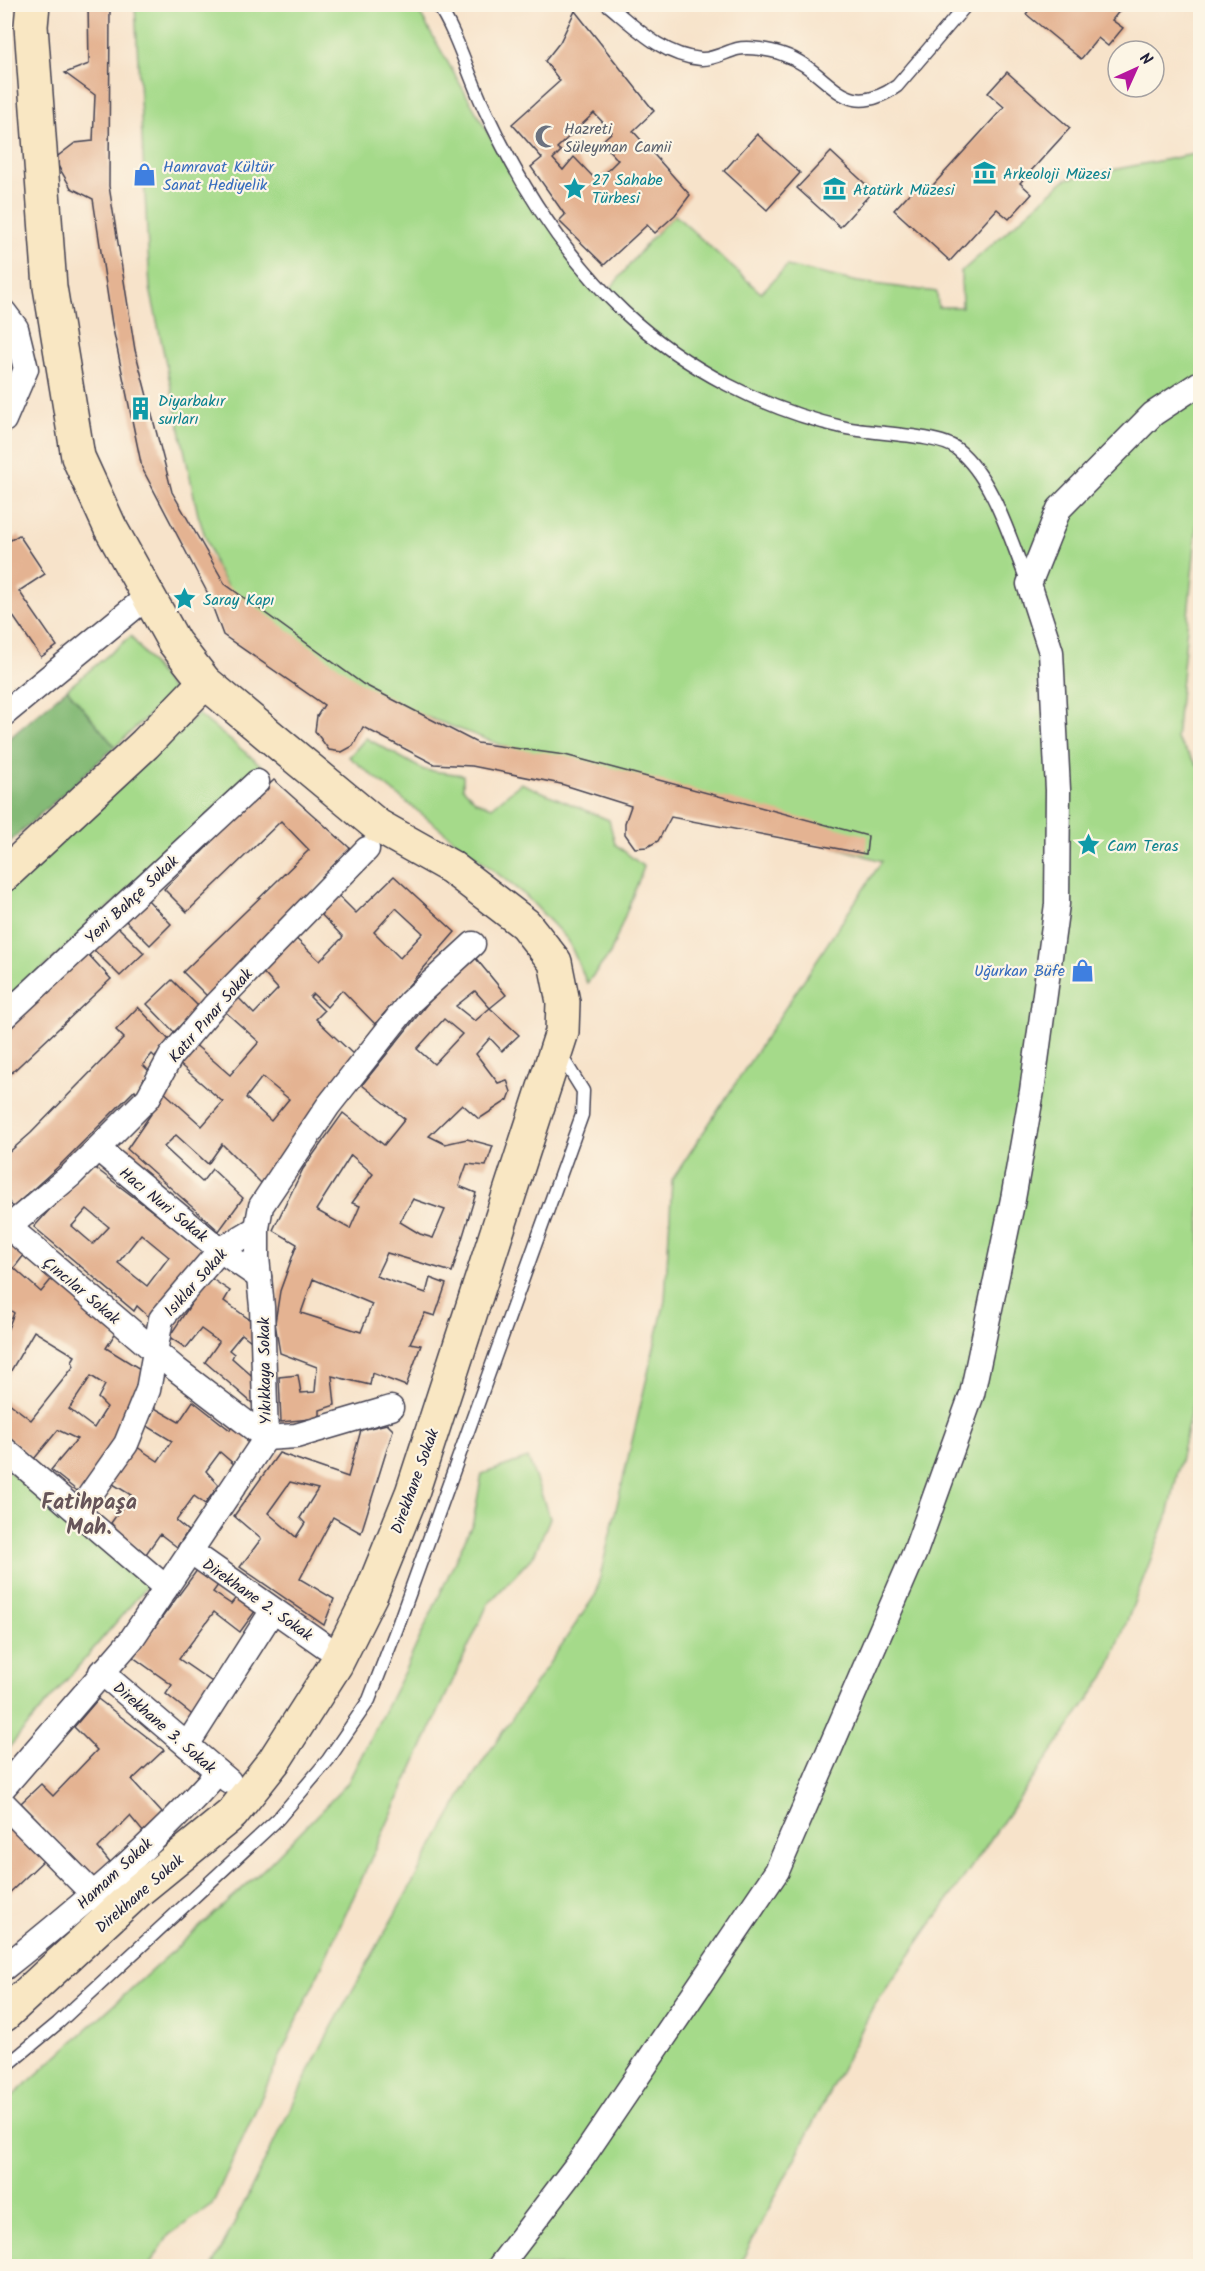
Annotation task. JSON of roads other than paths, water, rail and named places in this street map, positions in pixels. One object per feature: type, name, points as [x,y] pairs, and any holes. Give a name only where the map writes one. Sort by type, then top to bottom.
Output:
[{"type":"street","name":"Direkhane Sokak","points":[[4,2015],[140,1890],[232,1814],[274,1761],[336,1664],[371,1594],[412,1493],[562,1032],[562,1002],[555,962],[525,924],[451,867],[378,826],[205,682],[174,642],[110,527],[78,457],[50,287],[31,26],[33,4]]},
{"type":"street","points":[[4,312],[16,328],[26,369],[4,420]]},
{"type":"street","points":[[500,2266],[583,2157],[777,1871],[915,1552],[972,1394],[1013,1199],[1030,1102],[1057,903],[1058,790],[1051,652],[1029,584],[1059,509],[1153,414],[1200,383]]},
{"type":"street","points":[[4,714],[148,596]]},
{"type":"street","points":[[4,875],[145,744],[205,682]]},
{"type":"street","name":"Yeni Bahçe Sokak","points":[[4,1017],[257,782]]},
{"type":"street","name":"Katır Pınar Sokak","points":[[6,1227],[98,1149],[148,1098],[171,1056],[213,1007],[367,849]]},
{"type":"street","name":"Yıkıkkaya Sokak","points":[[4,1788],[101,1672],[131,1640],[266,1438],[257,1228],[261,1206],[328,1106],[410,1002],[472,944]]},
{"type":"street","name":"Hacı Nuri Sokak","points":[[98,1149],[220,1250],[259,1277]]},
{"type":"street","name":"Çıncılar Sokak","points":[[6,1227],[155,1352],[266,1438]]},
{"type":"street","name":"Isıklar Sokak","points":[[78,1512],[126,1444],[148,1390],[161,1319],[220,1250],[257,1228]]},
{"type":"street","points":[[266,1438],[296,1436],[391,1408]]},
{"type":"street","points":[[4,1449],[166,1587]]},
{"type":"street","name":"Direkhane 2. Sokak","points":[[190,1551],[325,1646]]},
{"type":"street","points":[[187,1745],[273,1610]]},
{"type":"street","name":"Direkhane 3. Sokak","points":[[101,1672],[224,1777]]},
{"type":"street","name":"Hamam Sokak","points":[[4,1968],[97,1898],[199,1793],[224,1777]]},
{"type":"street","points":[[4,1804],[97,1898]]},
{"type":"lane","points":[[437,4],[485,110],[556,236],[624,311],[679,357],[777,409],[847,429],[934,440],[954,447],[984,479],[1029,584]]},
{"type":"lane","points":[[608,4],[662,48],[703,59],[740,48],[781,53],[813,69],[843,97],[864,101],[884,95],[897,86],[967,4]]},
{"type":"lane","points":[[4,2068],[58,2023],[278,1819],[328,1760],[369,1700],[410,1595],[582,1115],[584,1091],[556,1048]]},
{"type":"place","name":"Hazreti Süleyman Camii","points":[[546,137]]},
{"type":"place","name":"Arkeoloji Müzesi","points":[[985,173]]},
{"type":"place","name":"Hamravat Kültür Sanat Hediyelik","points":[[145,175]]},
{"type":"place","name":"27 Sahabe Türbesi","points":[[574,188]]},
{"type":"place","name":"Atatürk Müzesi","points":[[835,189]]},
{"type":"place","name":"Diyarbakır surları","points":[[140,409]]},
{"type":"place","name":"Saray Kapı","points":[[185,599]]},
{"type":"place","name":"Cam Teras","points":[[1089,845]]},
{"type":"place","name":"Uğurkan Büfe","points":[[1083,970]]},
{"type":"district","name":"Fatihpaşa Mah.","points":[[89,1514]]}]
